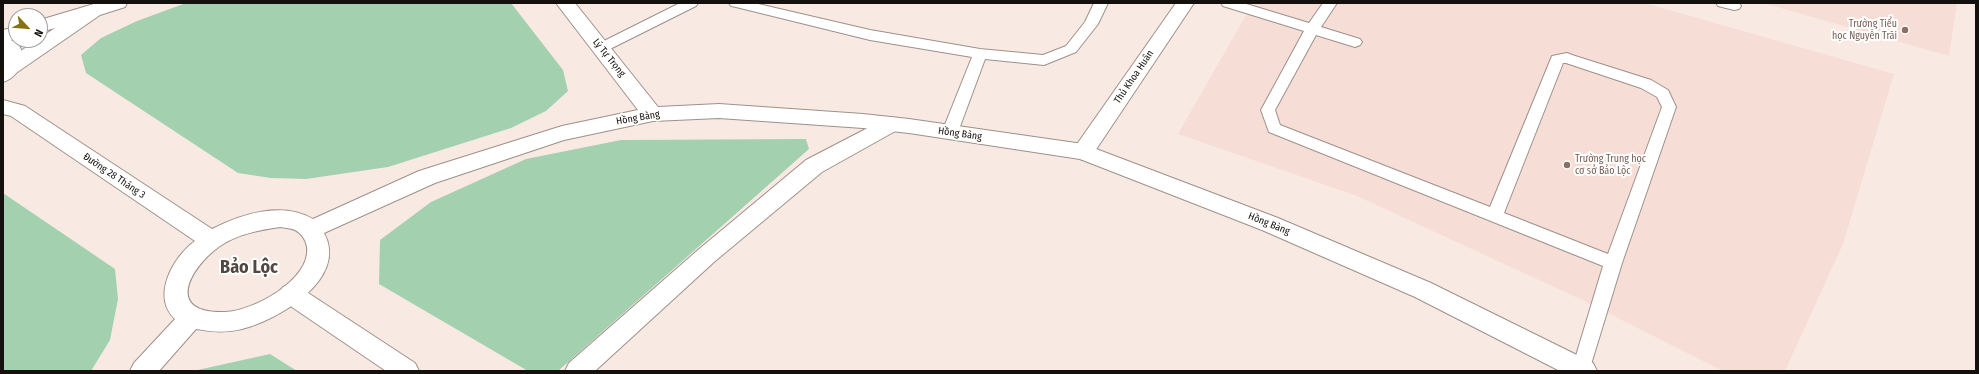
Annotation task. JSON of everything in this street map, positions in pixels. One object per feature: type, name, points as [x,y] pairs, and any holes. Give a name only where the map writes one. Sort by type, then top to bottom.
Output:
[{"type":"street","points":[[48,24],[92,12],[118,3]]},
{"type":"street","name":"Lý Tự Trọng","points":[[565,3],[653,114]]},
{"type":"street","name":"Thủ Khoa Huân","points":[[1083,152],[1185,3]]},
{"type":"street","points":[[5,76],[92,12]]},
{"type":"street","points":[[3,43],[11,48],[14,56],[5,76]]},
{"type":"street","name":"Đường 28 Tháng 3","points":[[5,76],[10,109],[211,240]]},
{"type":"street","name":"Hồng Bàng","points":[[310,230],[427,178],[562,133],[653,114],[719,111],[892,124],[1083,152],[1270,224],[1423,290],[1582,370]]},
{"type":"street","points":[[578,371],[706,256],[814,166],[892,124]]},
{"type":"street","points":[[280,218],[299,222],[310,230],[319,244],[317,261],[307,279],[291,294],[268,309],[245,318],[222,323],[201,321],[185,314],[177,303],[175,288],[181,271],[194,255],[211,240],[234,228],[258,220],[280,218]]},
{"type":"street","points":[[291,294],[406,371]]},
{"type":"street","points":[[143,371],[192,317]]},
{"type":"lane","points":[[601,48],[691,3]]},
{"type":"lane","points":[[736,3],[870,35],[980,54],[1044,60],[1071,49],[1092,24],[1101,3]]},
{"type":"lane","points":[[1228,3],[1355,42]]},
{"type":"lane","points":[[1330,3],[1312,29],[1268,110],[1274,128],[1613,263]]},
{"type":"lane","points":[[950,132],[980,54]]},
{"type":"lane","points":[[1495,216],[1557,59],[1567,58],[1646,84],[1663,94],[1669,107],[1613,263],[1582,370]]},
{"type":"shaded area","name":"Trường Trung học cơ sở Bảo Lộc","points":[[1253,3],[1645,3],[1894,74],[1843,244],[1785,371],[1723,371],[1580,299],[1357,196],[1178,134]]},
{"type":"shaded area","name":"Trường Tiểu học Nguyễn Trãi","points":[[1763,3],[1957,3],[1949,56]]},
{"type":"green space","points":[[186,3],[511,3],[563,70],[568,91],[546,111],[511,128],[388,167],[306,179],[271,178],[238,173],[86,73],[81,55],[101,38],[137,21]]},
{"type":"green space","points":[[806,139],[809,149],[558,371],[528,371],[379,284],[380,240],[431,202],[526,159],[621,140]]},
{"type":"green space","points":[[3,193],[115,269],[118,299],[110,340],[91,371],[3,371]]},
{"type":"green space","points":[[270,354],[297,371],[193,371]]},
{"type":"place","name":"Trường Tiểu học Nguyễn Trãi","points":[[1905,30]]},
{"type":"place","name":"Trường Trung học cơ sở Bảo Lộc","points":[[1567,165]]},
{"type":"district","name":"Bảo Lộc","points":[[249,268]]}]
